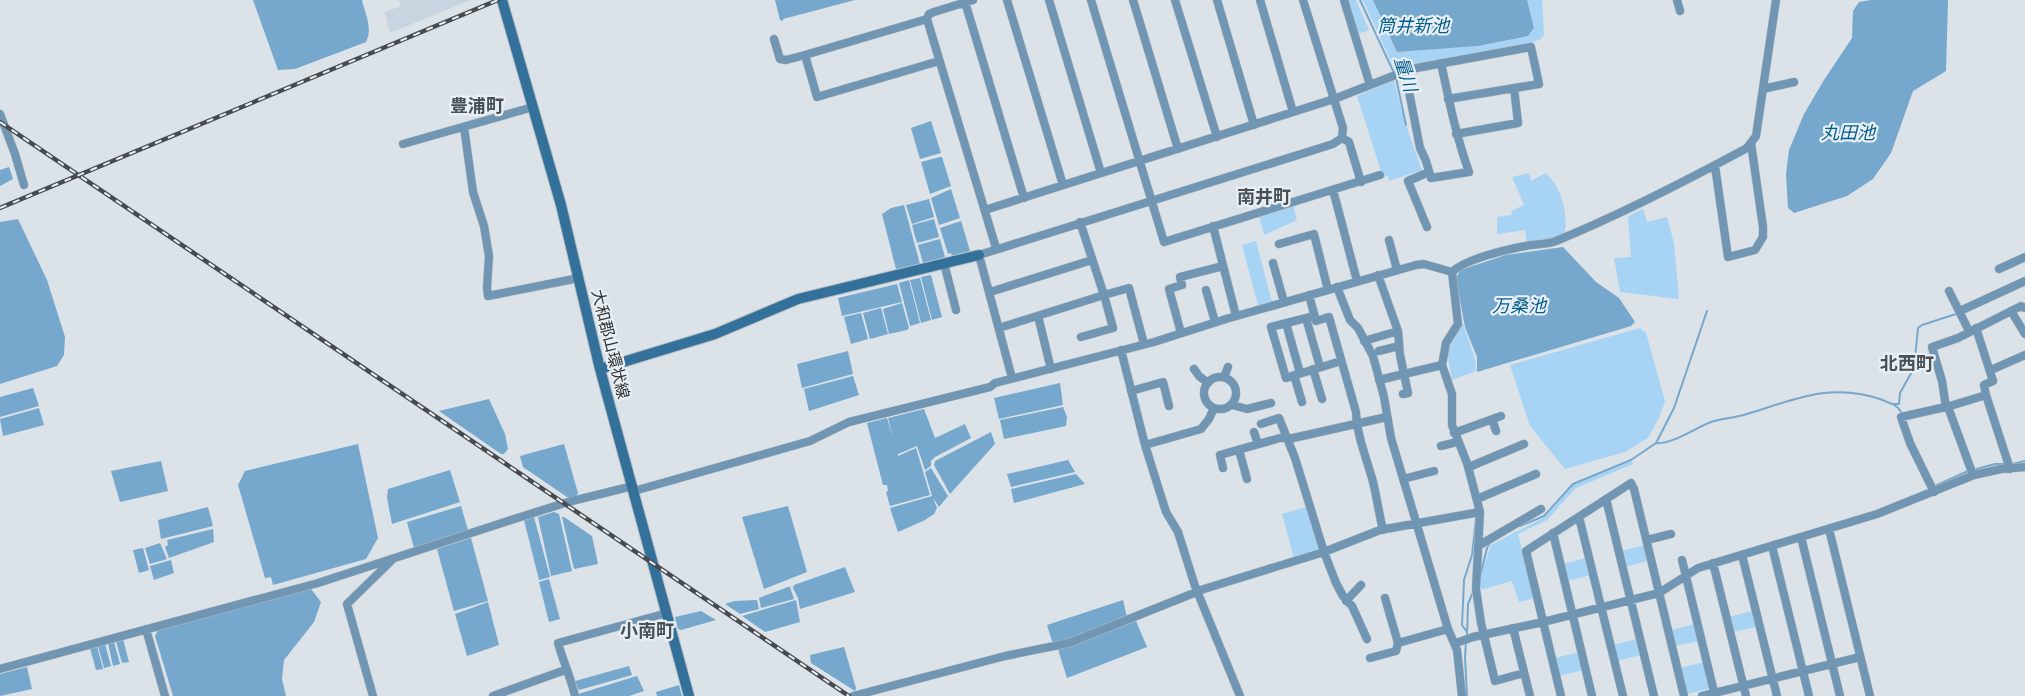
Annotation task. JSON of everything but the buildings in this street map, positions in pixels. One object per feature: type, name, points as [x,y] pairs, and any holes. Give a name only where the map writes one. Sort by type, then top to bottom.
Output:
[{"type":"main road","name":"大和郡山環状線","points":[[502,0],[579,278],[600,369],[689,696]]},
{"type":"main road","points":[[600,369],[715,334],[798,299],[980,255]]},
{"type":"street","points":[[1007,0],[1063,185]]},
{"type":"street","points":[[1050,0],[1101,173]]},
{"type":"street","points":[[1091,0],[1164,242],[1380,175]]},
{"type":"street","points":[[1133,0],[1178,149]]},
{"type":"street","points":[[1175,0],[1217,136]]},
{"type":"street","points":[[1217,0],[1254,124]]},
{"type":"street","points":[[1260,0],[1293,112]]},
{"type":"street","points":[[1304,0],[1343,128],[1342,138]]},
{"type":"street","points":[[1344,0],[1370,85]]},
{"type":"street","points":[[1677,0],[1680,11]]},
{"type":"street","points":[[0,669],[318,584],[568,502],[633,489],[810,441],[849,422],[962,394],[1012,378],[1144,344],[1378,275],[1424,264],[1452,272],[1501,252],[1556,241],[1625,212],[1747,148],[1756,136],[1776,0]]},
{"type":"street","points":[[996,248],[939,61],[927,19],[929,14],[969,1],[1024,198]]},
{"type":"street","points":[[774,39],[780,59],[786,60],[927,19]]},
{"type":"street","points":[[985,210],[1334,99],[1398,74],[1441,63],[1531,47],[1539,84],[1448,99]]},
{"type":"street","points":[[805,55],[817,97],[939,61]]},
{"type":"street","points":[[1398,74],[1431,178],[1469,172],[1456,134],[1441,63]]},
{"type":"street","points":[[1763,89],[1794,82]]},
{"type":"street","points":[[1456,134],[1518,123],[1514,88]]},
{"type":"street","points":[[403,144],[533,107]]},
{"type":"street","points":[[0,114],[24,185]]},
{"type":"street","points":[[464,127],[473,192],[484,226],[489,255],[487,287],[489,296],[579,278]]},
{"type":"street","points":[[1342,138],[1348,142],[1360,182]]},
{"type":"street","points":[[1012,378],[980,255],[996,248],[1333,144],[1342,138]]},
{"type":"street","points":[[1715,165],[1728,257],[1755,250],[1763,237],[1764,227],[1751,143]]},
{"type":"street","points":[[1427,226],[1408,181],[1429,172]]},
{"type":"street","points":[[1334,190],[1357,281]]},
{"type":"street","points":[[1080,222],[1113,328],[1081,337]]},
{"type":"street","points":[[1213,226],[1236,316]]},
{"type":"street","points":[[1279,244],[1314,234],[1328,290]]},
{"type":"street","points":[[1389,240],[1397,270]]},
{"type":"street","points":[[1999,269],[2025,256]]},
{"type":"street","points":[[990,292],[1092,260]]},
{"type":"street","points":[[1273,262],[1284,302]]},
{"type":"street","points":[[944,263],[956,310]]},
{"type":"street","points":[[1181,333],[1169,289],[1182,285],[1180,277],[1223,266]]},
{"type":"street","points":[[1452,272],[1458,324],[1446,343],[1442,365],[1452,394],[1451,416],[1454,433],[1469,467],[1480,512],[1476,589],[1484,634],[1495,681],[1524,673]]},
{"type":"street","points":[[1378,275],[1398,332],[1408,393],[1403,394]]},
{"type":"street","points":[[1960,313],[2025,280]]},
{"type":"street","points":[[1337,287],[1344,307],[1373,356],[1391,438],[1403,479],[1448,629],[1458,642],[1462,696]]},
{"type":"street","points":[[999,328],[1129,288],[1144,344]]},
{"type":"street","points":[[1206,290],[1215,322]]},
{"type":"street","points":[[1948,291],[1972,329],[1990,370],[1993,381],[1983,385],[2010,466]]},
{"type":"street","points":[[1309,295],[1322,399]]},
{"type":"street","points":[[1972,472],[1947,407],[1932,347],[2021,306],[2025,308]]},
{"type":"street","points":[[2011,311],[2025,334]]},
{"type":"street","points":[[1038,316],[1051,369]]},
{"type":"street","points":[[1341,361],[1286,378],[1271,327],[1310,317],[1316,321],[1329,317],[1356,412],[1356,424],[1383,530]]},
{"type":"street","points":[[1286,323],[1302,402]]},
{"type":"street","points":[[1364,341],[1398,332]]},
{"type":"street","points":[[1379,351],[1399,346]]},
{"type":"street","points":[[1121,350],[1145,445],[1166,512],[1178,532],[1197,592],[1240,696]]},
{"type":"street","points":[[1990,370],[2025,355]]},
{"type":"street","points":[[1379,380],[1442,365]]},
{"type":"street","points":[[1224,377],[1228,367]]},
{"type":"street","points":[[1194,369],[1208,383]]},
{"type":"street","points":[[1224,377],[1230,380],[1236,387],[1236,396],[1232,405],[1224,409],[1214,408],[1205,398],[1204,389],[1208,383],[1213,378],[1224,377]]},
{"type":"street","points":[[1131,391],[1163,382],[1169,406]]},
{"type":"street","points":[[1934,492],[1910,443],[1903,416],[1947,407],[1986,395]]},
{"type":"street","points":[[1232,405],[1247,409],[1271,403]]},
{"type":"street","points":[[1145,445],[1201,429],[1214,408]]},
{"type":"street","points":[[1454,433],[1501,416]]},
{"type":"street","points":[[1223,468],[1220,455],[1258,444],[1387,417]]},
{"type":"street","points":[[1261,424],[1279,418],[1301,475],[1324,552],[1339,590],[1352,606],[1367,639]]},
{"type":"street","points":[[1492,419],[1496,431]]},
{"type":"street","points":[[1254,432],[1258,444]]},
{"type":"street","points":[[1441,446],[1457,442]]},
{"type":"street","points":[[1469,467],[1524,444]]},
{"type":"street","points":[[1239,450],[1247,479]]},
{"type":"street","points":[[1458,642],[1659,593],[1698,568],[1877,514],[1934,492],[1972,472],[2010,466],[2025,467]]},
{"type":"street","points":[[1403,479],[1434,471]]},
{"type":"street","points":[[1477,498],[1536,474]]},
{"type":"street","points":[[1561,696],[1526,551],[1631,483],[1684,696]]},
{"type":"street","points":[[1606,499],[1654,696]]},
{"type":"street","points":[[1478,546],[1541,509]]},
{"type":"street","points":[[854,696],[1005,656],[1069,644],[1197,592],[1324,552],[1383,530],[1480,512]]},
{"type":"street","points":[[1579,517],[1623,696]]},
{"type":"street","points":[[1829,529],[1870,696]]},
{"type":"street","points":[[1553,533],[1592,696]]},
{"type":"street","points":[[1647,540],[1671,534]]},
{"type":"street","points":[[1801,537],[1840,696]]},
{"type":"street","points":[[1772,546],[1809,696]]},
{"type":"street","points":[[1742,555],[1777,696]]},
{"type":"street","points":[[374,696],[347,604],[392,560]]},
{"type":"street","points":[[1682,560],[1715,694]]},
{"type":"street","points":[[1713,563],[1746,696]]},
{"type":"street","points":[[1346,600],[1361,585]]},
{"type":"street","points":[[1371,658],[1396,651],[1398,643],[1386,598]]},
{"type":"street","points":[[575,696],[558,643],[667,613]]},
{"type":"street","points":[[1513,628],[1530,696]]},
{"type":"street","points":[[146,629],[165,696]]},
{"type":"street","points":[[1398,643],[1448,629]]},
{"type":"street","points":[[1702,696],[1860,657]]},
{"type":"street","points":[[493,696],[565,670]]},
{"type":"shaded area","points":[[399,0],[471,0],[390,33],[385,12],[401,6]]},
{"type":"shaded area","points":[[1347,0],[1356,0],[1369,30],[1357,34]]},
{"type":"shaded area","points":[[1363,0],[1373,0],[1397,52],[1478,46],[1528,36],[1534,28],[1527,0],[1542,0],[1544,35],[1541,39],[1529,44],[1402,66],[1395,70]]},
{"type":"shaded area","points":[[1394,80],[1403,115],[1422,170],[1389,181],[1388,176],[1383,177],[1357,96]]},
{"type":"shaded area","points":[[1529,173],[1531,181],[1546,173],[1552,179],[1563,201],[1566,217],[1565,233],[1550,241],[1527,243],[1525,230],[1497,234],[1497,217],[1512,215],[1511,211],[1524,205],[1512,177]]},
{"type":"shaded area","points":[[1293,205],[1297,220],[1264,235],[1259,216]]},
{"type":"shaded area","points":[[1643,209],[1647,222],[1667,217],[1674,243],[1679,299],[1620,292],[1614,258],[1631,257],[1628,216]]},
{"type":"shaded area","points":[[1256,241],[1272,302],[1258,305],[1242,245]]},
{"type":"shaded area","points":[[1463,323],[1475,359],[1476,371],[1452,380],[1447,352]]},
{"type":"shaded area","points":[[1640,328],[1646,333],[1665,401],[1659,418],[1648,438],[1625,452],[1565,469],[1530,426],[1510,365]]},
{"type":"shaded area","points":[[1632,461],[1633,464],[1576,488],[1547,520],[1518,534],[1535,598],[1519,602],[1512,581],[1481,590],[1480,578],[1491,545],[1545,517],[1573,485]]},
{"type":"shaded area","points":[[1306,507],[1319,548],[1294,558],[1282,514]]},
{"type":"shaded area","points":[[1645,545],[1648,561],[1625,567],[1621,551]]},
{"type":"shaded area","points":[[1586,558],[1590,575],[1567,581],[1563,564]]},
{"type":"shaded area","points":[[1752,611],[1756,627],[1733,632],[1729,617]]},
{"type":"shaded area","points":[[1695,624],[1699,641],[1675,646],[1671,630]]},
{"type":"shaded area","points":[[1637,639],[1641,655],[1617,661],[1613,645]]},
{"type":"shaded area","points":[[1579,652],[1583,670],[1559,676],[1555,658]]},
{"type":"shaded area","points":[[1704,662],[1711,688],[1687,694],[1680,668]]},
{"type":"water","points":[[253,0],[362,0],[368,21],[368,37],[366,42],[295,69],[278,70]]},
{"type":"water","points":[[775,0],[855,0],[783,19],[783,21],[780,20]]},
{"type":"water","name":"筒井新池","points":[[1373,0],[1527,0],[1534,28],[1528,36],[1478,46],[1397,52]]},
{"type":"water","name":"丸田池","points":[[1948,0],[1946,71],[1913,91],[1891,153],[1873,179],[1847,196],[1794,213],[1788,208],[1786,174],[1789,150],[1804,114],[1852,38],[1853,11],[1859,2]]},
{"type":"water","points":[[931,121],[941,153],[920,159],[911,128]]},
{"type":"water","points":[[942,157],[951,186],[930,194],[921,162]]},
{"type":"water","points":[[9,167],[13,179],[0,186],[0,170]]},
{"type":"water","points":[[951,189],[960,218],[939,225],[931,198]]},
{"type":"water","points":[[929,199],[934,217],[912,224],[906,205]]},
{"type":"water","points":[[904,205],[920,264],[896,269],[882,214],[891,208]]},
{"type":"water","points":[[18,219],[47,280],[65,337],[64,355],[57,366],[0,384],[0,222]]},
{"type":"water","points":[[934,219],[939,237],[917,243],[912,225]]},
{"type":"water","points":[[961,221],[970,251],[952,256],[951,253],[948,254],[940,228]]},
{"type":"water","points":[[940,239],[945,257],[923,263],[918,245]]},
{"type":"water","name":"万桑池","points":[[1563,247],[1596,282],[1619,298],[1635,322],[1631,326],[1477,372],[1477,357],[1465,327],[1456,279],[1460,270],[1506,255]]},
{"type":"water","points":[[931,275],[942,317],[932,320],[921,277]]},
{"type":"water","points":[[920,278],[931,320],[921,323],[910,280]]},
{"type":"water","points":[[909,280],[920,323],[910,326],[899,283]]},
{"type":"water","points":[[897,284],[902,302],[842,316],[838,298]]},
{"type":"water","points":[[902,303],[909,328],[889,334],[883,309]]},
{"type":"water","points":[[881,308],[888,334],[870,339],[863,313]]},
{"type":"water","points":[[861,313],[868,339],[851,344],[844,317]]},
{"type":"water","points":[[848,351],[853,374],[802,388],[797,364]]},
{"type":"water","points":[[853,376],[859,395],[809,411],[804,389]]},
{"type":"water","points":[[1060,383],[1063,405],[999,419],[994,398]]},
{"type":"water","points":[[33,388],[39,406],[0,417],[0,397]]},
{"type":"water","points":[[489,399],[505,434],[508,449],[504,454],[439,411]]},
{"type":"water","points":[[1063,407],[1067,417],[1066,426],[1004,439],[1000,420]]},
{"type":"water","points":[[39,408],[44,425],[3,436],[0,419]]},
{"type":"water","points":[[924,409],[935,438],[965,424],[971,438],[935,457],[931,461],[931,466],[925,470],[917,446],[898,454],[898,456],[916,448],[930,495],[890,506],[886,492],[888,491],[887,485],[883,485],[867,423],[887,418],[893,438],[888,418]]},
{"type":"water","points":[[991,432],[995,444],[950,494],[934,465],[935,461]]},
{"type":"water","points":[[358,444],[378,538],[366,559],[273,585],[271,577],[265,578],[238,485],[245,471]]},
{"type":"water","points":[[564,444],[578,493],[576,497],[567,497],[523,467],[520,456]]},
{"type":"water","points":[[1068,460],[1075,472],[1011,487],[1007,474]]},
{"type":"water","points":[[161,461],[168,491],[120,502],[111,471]]},
{"type":"water","points":[[931,468],[948,496],[939,507],[933,498],[937,508],[934,514],[898,532],[890,508],[932,496],[925,472]]},
{"type":"water","points":[[450,470],[460,502],[392,524],[387,498],[388,489]]},
{"type":"water","points":[[1076,474],[1085,484],[1014,503],[1011,489]]},
{"type":"water","points":[[461,506],[468,530],[414,548],[407,522]]},
{"type":"water","points":[[788,506],[807,572],[764,589],[742,517]]},
{"type":"water","points":[[208,507],[213,526],[161,539],[158,520]]},
{"type":"water","points":[[554,512],[559,514],[572,571],[551,576],[538,517]]},
{"type":"water","points":[[534,517],[550,577],[539,580],[524,520]]},
{"type":"water","points":[[562,517],[592,536],[598,564],[574,569]]},
{"type":"water","points":[[213,529],[214,542],[169,558],[165,547],[168,545],[167,540]]},
{"type":"water","points":[[471,538],[488,601],[454,611],[437,549]]},
{"type":"water","points":[[160,543],[167,559],[150,564],[145,548]]},
{"type":"water","points":[[143,548],[149,570],[139,573],[133,550]]},
{"type":"water","points":[[171,560],[174,573],[154,580],[150,566]]},
{"type":"water","points":[[845,567],[855,592],[800,609],[794,585]]},
{"type":"water","points":[[549,579],[560,619],[549,622],[539,582]]},
{"type":"water","points":[[788,587],[794,599],[761,608],[759,598]]},
{"type":"water","points":[[311,589],[321,602],[314,622],[284,660],[282,679],[286,696],[173,696],[155,636],[159,628]]},
{"type":"water","points":[[757,600],[759,609],[740,614],[725,604],[735,601]]},
{"type":"water","points":[[796,600],[800,622],[765,632],[742,616]]},
{"type":"water","points":[[1123,600],[1127,617],[1072,639],[1055,643],[1052,641],[1047,625]]},
{"type":"water","points":[[488,602],[499,645],[467,656],[455,614]]},
{"type":"water","points":[[701,611],[716,620],[678,629],[675,617]]},
{"type":"water","points":[[1136,621],[1147,647],[1067,678],[1058,649],[1069,647]]},
{"type":"water","points":[[123,639],[129,662],[122,663],[116,641]]},
{"type":"water","points":[[114,642],[120,664],[113,666],[108,643]]},
{"type":"water","points":[[105,644],[111,666],[104,668],[98,646]]},
{"type":"water","points":[[97,646],[103,669],[96,670],[90,648]]},
{"type":"water","points":[[844,647],[855,691],[811,663],[810,655]]},
{"type":"water","points":[[629,666],[632,675],[579,690],[575,681]]},
{"type":"water","points":[[27,667],[32,689],[0,696],[0,674]]},
{"type":"water","points":[[637,676],[644,691],[629,696],[578,696],[578,694]]},
{"type":"water","points":[[679,685],[682,696],[657,696],[656,692]]},
{"type":"waterway","name":"量川","points":[[1360,0],[1394,73]]},
{"type":"waterway","name":"量川","points":[[1396,78],[1406,125]]},
{"type":"waterway","points":[[1520,526],[1544,516],[1573,484],[1631,460],[1656,443],[1674,408],[1707,311]]},
{"type":"waterway","points":[[1894,404],[1899,404],[1900,393],[1914,368],[1918,328],[1959,313]]},
{"type":"waterway","points":[[1656,443],[1676,439],[1715,421],[1812,395],[1845,392],[1862,394],[1895,406],[1902,413]]},
{"type":"waterway","points":[[2012,464],[2025,461]]},
{"type":"waterway","points":[[1973,470],[1995,464],[2006,464]]},
{"type":"waterway","points":[[1935,486],[1968,471]]},
{"type":"waterway","points":[[1467,632],[1462,625],[1464,580],[1472,555],[1476,518]]},
{"type":"waterway","points":[[1481,573],[1487,548],[1491,542]]},
{"type":"waterway","points":[[1467,636],[1468,604],[1473,592]]},
{"type":"waterway","points":[[1466,642],[1467,696]]},
{"type":"railway","points":[[0,208],[498,0]]},
{"type":"railway","points":[[0,122],[849,696]]},
{"type":"district","name":"豊浦町","points":[[477,105]]},
{"type":"district","name":"南井町","points":[[1264,196]]},
{"type":"district","name":"北西町","points":[[1907,363]]},
{"type":"district","name":"小南町","points":[[647,630]]}]
